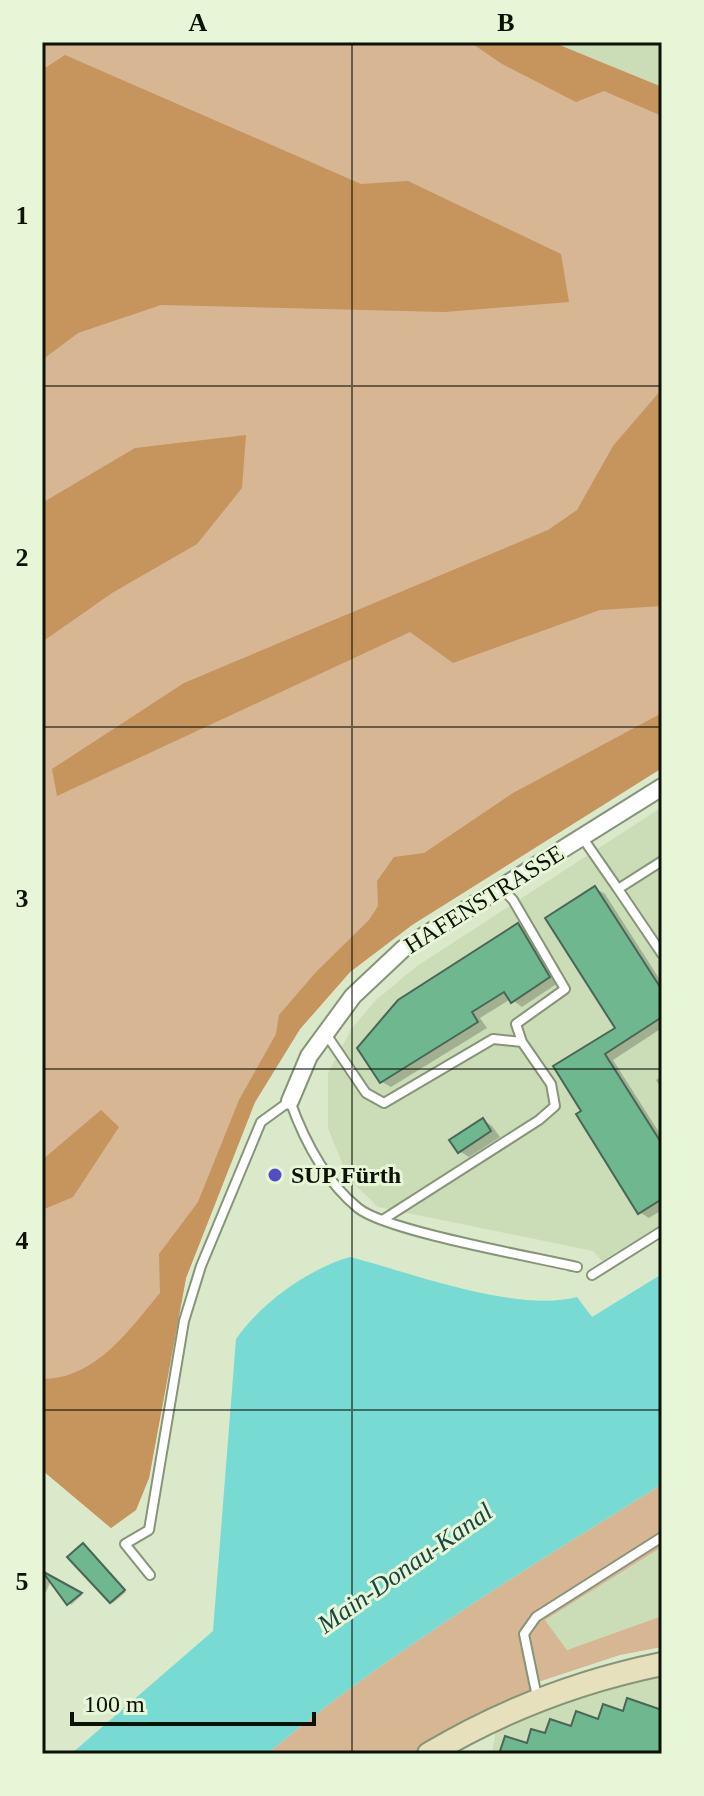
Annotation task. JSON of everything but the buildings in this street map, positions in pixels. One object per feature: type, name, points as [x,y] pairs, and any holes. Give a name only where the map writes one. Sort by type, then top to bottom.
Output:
[{"type":"main road","points":[[429,1754],[498,1715],[619,1673],[662,1664]]},
{"type":"street","name":"HAFENSTRASSE","points":[[290,1101],[309,1056],[325,1033],[353,996],[403,949],[662,787]]},
{"type":"lane","points":[[582,837],[662,954]]},
{"type":"lane","points":[[618,889],[662,861]]},
{"type":"lane","points":[[384,1219],[539,1120],[555,1106],[551,1084],[522,1042],[516,1024],[565,989],[513,900],[501,887]]},
{"type":"lane","points":[[325,1033],[366,1093],[384,1103],[398,1098],[493,1039],[522,1042]]},
{"type":"lane","points":[[150,1575],[125,1544],[149,1530],[184,1321],[201,1266],[261,1122],[290,1101],[303,1135],[331,1179],[360,1210],[384,1219],[577,1267]]},
{"type":"lane","points":[[592,1275],[662,1231]]},
{"type":"lane","points":[[538,1700],[532,1684],[524,1634],[536,1617],[662,1537]]},
{"type":"shaded area","points":[[42,42],[552,42],[662,87],[662,768],[412,925],[350,972],[300,1029],[255,1102],[186,1278],[149,1478],[136,1510],[111,1528],[42,1470]]},
{"type":"shaded area","points":[[470,42],[552,42],[662,87],[662,116],[604,91],[576,102],[502,64]]},
{"type":"shaded area","points":[[552,42],[662,42],[662,87]]},
{"type":"shaded area","points":[[65,55],[361,184],[408,181],[561,254],[569,302],[444,312],[161,305],[78,333],[42,360],[42,70]]},
{"type":"shaded area","points":[[662,389],[662,606],[600,610],[453,663],[410,632],[57,796],[52,769],[184,683],[548,530],[577,510],[613,446]]},
{"type":"shaded area","points":[[246,435],[242,488],[197,544],[112,593],[42,642],[42,503],[135,448]]},
{"type":"shaded area","points":[[662,713],[662,768],[412,925],[350,972],[300,1029],[255,1102],[186,1278],[149,1478],[136,1510],[111,1528],[42,1470],[42,1379],[61,1377],[95,1362],[110,1350],[160,1293],[159,1254],[198,1202],[239,1100],[276,1034],[279,1015],[316,972],[369,920],[378,906],[377,881],[394,857],[424,853],[513,793]]},
{"type":"shaded area","points":[[662,807],[662,1224],[602,1261],[593,1251],[378,1207],[348,1178],[328,1128],[328,1073],[352,1028],[376,1000],[417,966]]},
{"type":"shaded area","points":[[101,1110],[119,1127],[73,1197],[42,1210],[42,1160]]},
{"type":"shaded area","points":[[662,1484],[662,1547],[545,1620],[567,1650],[662,1616],[662,1647],[620,1655],[532,1684],[538,1700],[429,1754],[267,1754],[313,1716],[410,1646]]},
{"type":"shaded area","points":[[662,1547],[662,1616],[567,1650],[545,1620]]},
{"type":"shaded area","points":[[662,1664],[662,1754],[492,1754],[498,1715]]},
{"type":"water","name":"Main-Donau-Kanal","points":[[350,1257],[495,1296],[552,1301],[577,1297],[592,1317],[662,1274],[662,1484],[410,1646],[313,1716],[267,1754],[71,1754],[213,1631],[236,1339],[258,1313],[287,1289],[318,1270]]},
{"type":"place","name":"SUP Fürth","points":[[275,1175]]}]
